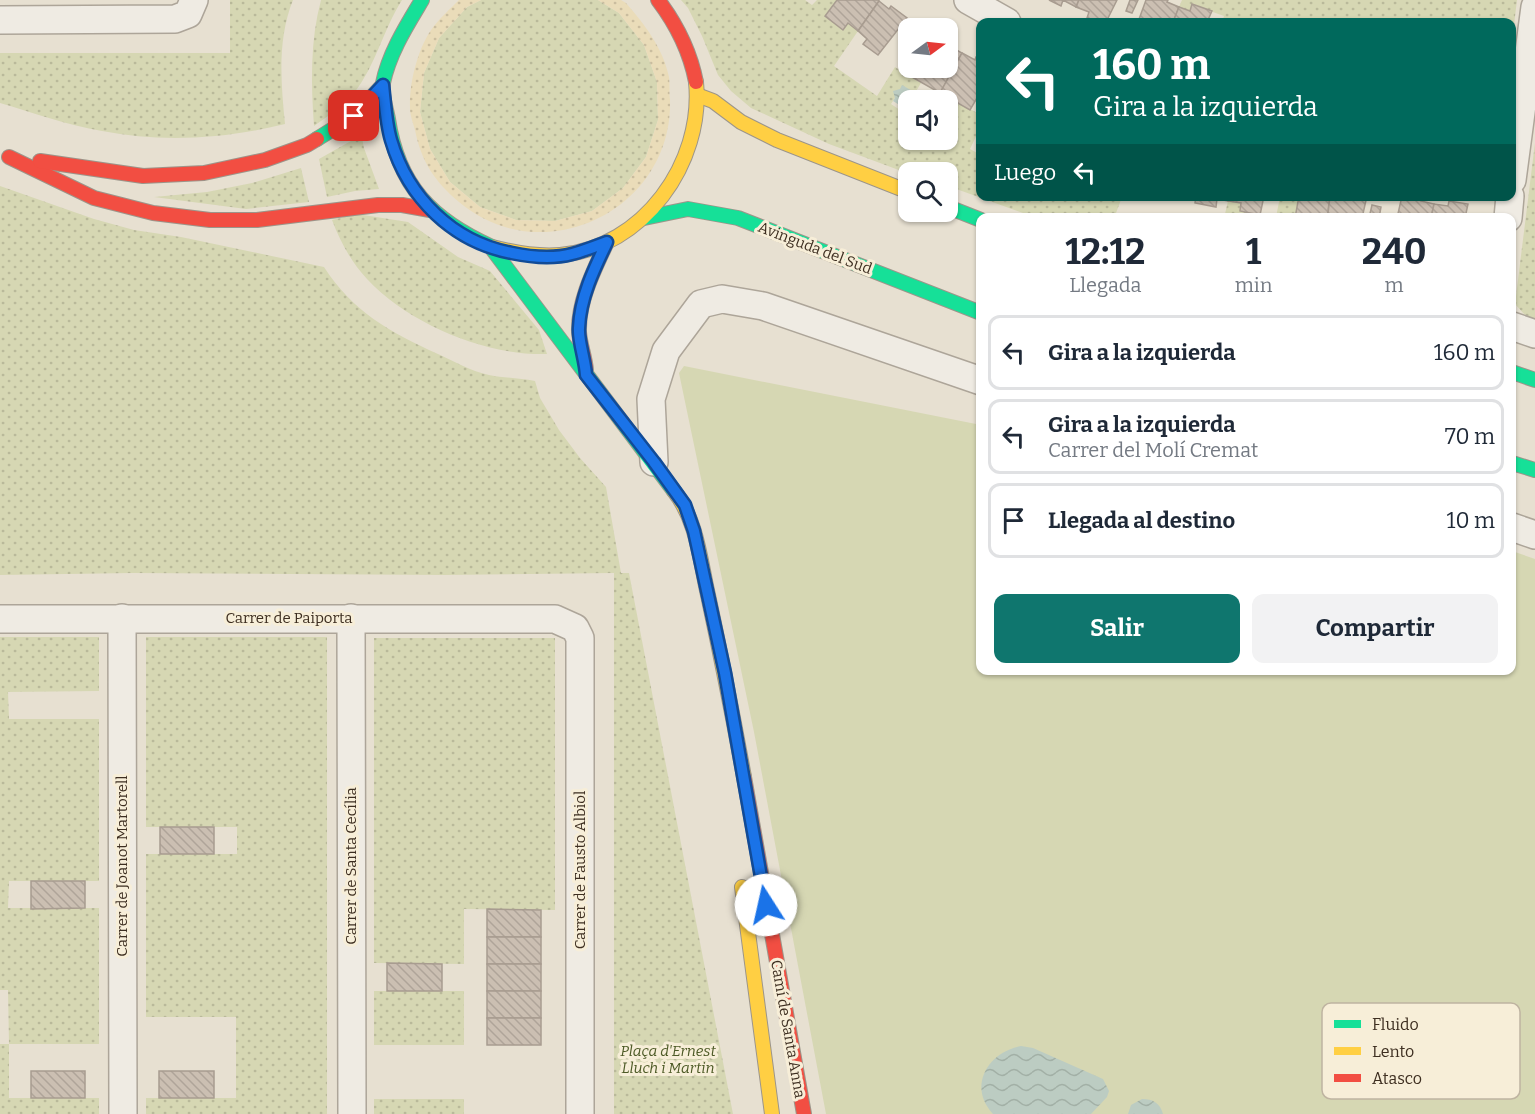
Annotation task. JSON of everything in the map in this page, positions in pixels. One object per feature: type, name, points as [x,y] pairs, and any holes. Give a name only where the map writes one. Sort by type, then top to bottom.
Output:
[{"type":"street","points":[[4,156],[143,176],[204,173],[265,160],[307,145],[354,116],[383,85],[396,45],[422,0]]},
{"type":"street","points":[[383,85],[390,138],[405,177],[429,210],[459,234],[493,250],[532,257],[570,255],[607,242],[644,218],[674,183],[692,141],[697,95],[689,54],[671,15],[658,0]]},
{"type":"street","points":[[968,0],[1000,18]]},
{"type":"street","points":[[0,20],[175,19],[191,7]]},
{"type":"street","points":[[1516,149],[1535,7]]},
{"type":"street","points":[[697,95],[713,101],[741,122],[777,140],[898,188]]},
{"type":"street","points":[[4,156],[94,198],[153,213],[210,220],[257,220],[378,205],[429,210]]},
{"type":"street","name":"Avinguda del Sud","points":[[644,218],[688,209],[738,218],[976,311]]},
{"type":"street","points":[[958,211],[976,218]]},
{"type":"street","points":[[586,375],[579,330],[582,301],[607,242]]},
{"type":"street","name":"Camí de Santa Anna","points":[[493,250],[685,505],[694,531],[725,673],[804,1114]]},
{"type":"street","points":[[654,462],[651,399],[666,351],[701,304],[722,299],[763,306],[976,379]]},
{"type":"street","points":[[1516,328],[1535,334]]},
{"type":"street","points":[[1516,374],[1535,381]]},
{"type":"street","points":[[1516,464],[1535,470]]},
{"type":"street","points":[[1516,528],[1535,535]]},
{"type":"street","name":"Carrer de Joanot Martorell","points":[[122,618],[123,1114]]},
{"type":"street","name":"Carrer de Santa Cecília","points":[[351,618],[352,1114]]},
{"type":"street","name":"Carrer de Paiporta","points":[[0,619],[555,619],[575,627]]},
{"type":"street","name":"Carrer de Fausto Albiol","points":[[575,627],[580,649],[580,1114]]},
{"type":"street","points":[[725,673],[731,784]]},
{"type":"street","points":[[740,870],[772,1114]]},
{"type":"green space","points":[[230,0],[293,0],[282,46],[285,124],[217,136],[147,137],[125,135],[63,122],[0,103],[0,53],[230,53]]},
{"type":"green space","points":[[321,0],[402,0],[362,82],[345,103],[314,126],[312,63],[317,15]]},
{"type":"green space","points":[[481,0],[598,0],[619,13],[644,45],[657,82],[658,120],[646,157],[623,188],[592,211],[555,221],[516,220],[480,207],[450,182],[430,149],[420,112],[424,73],[439,38],[467,7]]},
{"type":"green space","points":[[681,0],[805,0],[812,5],[817,0],[837,0],[825,16],[843,30],[848,23],[858,31],[834,66],[877,96],[895,67],[898,69],[898,78],[913,78],[921,83],[917,90],[910,90],[903,86],[898,90],[891,104],[898,109],[898,150],[958,150],[958,103],[976,112],[976,136],[970,149],[976,152],[976,196],[958,190],[958,162],[898,162],[898,170],[829,144],[751,108],[731,91],[718,75],[688,8]]},
{"type":"green space","points":[[1182,0],[1517,0],[1515,18],[1223,18],[1224,16],[1193,5],[1190,11],[1179,7]]},
{"type":"green space","points":[[358,137],[362,138],[379,189],[327,197],[319,159]]},
{"type":"green space","points":[[1535,143],[1535,320],[1524,314],[1516,305]]},
{"type":"green space","points":[[301,168],[309,202],[246,209],[154,197],[207,192],[252,183]]},
{"type":"green space","name":"Plaça d'Ernest Lluch i Martin","points":[[0,186],[94,219],[134,230],[181,237],[324,267],[335,283],[360,309],[388,329],[476,371],[535,381],[540,398],[559,430],[606,487],[621,573],[629,573],[733,1114],[614,1114],[614,573],[0,575]]},
{"type":"green space","points":[[990,201],[1120,201],[1116,213],[1023,213]]},
{"type":"green space","points":[[1228,201],[1241,203],[1240,211],[1251,213],[1225,213]]},
{"type":"green space","points":[[1279,201],[1298,201],[1296,213],[1277,213]]},
{"type":"green space","points":[[357,214],[408,222],[458,257],[490,271],[539,330],[547,354],[523,353],[474,343],[426,323],[404,310],[367,279],[342,243],[332,220]]},
{"type":"green space","points":[[684,366],[976,424],[976,675],[1516,675],[1516,552],[1535,559],[1535,1114],[826,1114],[754,732],[679,373]]},
{"type":"green space","points":[[0,637],[99,637],[99,691],[8,692],[9,719],[99,719],[99,881],[9,881],[8,908],[99,908],[99,1044],[9,1044],[8,990],[0,990]]},
{"type":"green space","points":[[146,637],[327,637],[327,1114],[146,1114],[146,1098],[236,1098],[236,1017],[146,1017],[146,854],[237,854],[237,827],[146,827]]},
{"type":"green space","points":[[374,638],[555,638],[555,910],[464,909],[464,964],[374,963]]},
{"type":"green space","points":[[374,991],[464,991],[464,1045],[374,1045]]},
{"type":"green space","points":[[0,1044],[9,1044],[9,1098],[99,1098],[99,1114],[0,1114]]},
{"type":"green space","points":[[374,1099],[464,1099],[464,1114],[374,1114]]},
{"type":"sand","points":[[459,0],[481,0],[467,7],[439,38],[424,73],[420,112],[430,149],[450,182],[480,207],[516,220],[555,221],[592,211],[623,188],[646,157],[658,120],[657,82],[644,45],[619,13],[598,0],[621,0],[633,11],[652,37],[662,56],[669,77],[670,100],[665,139],[650,172],[627,199],[597,219],[563,230],[528,231],[492,223],[459,202],[436,179],[421,152],[411,116],[410,98],[419,54],[428,34]]},
{"type":"water","points":[[902,85],[911,90],[898,90],[898,104],[893,101],[895,98],[893,91],[900,89]]},
{"type":"water","points":[[1021,1046],[1033,1048],[1103,1079],[1109,1091],[1107,1097],[1091,1114],[993,1114],[985,1103],[982,1092],[985,1072],[999,1055]]},
{"type":"water","points":[[1142,1099],[1156,1102],[1163,1114],[1128,1114],[1131,1105]]},
{"type":"building","points":[[837,0],[879,1],[858,31],[848,23],[843,30],[825,16]]},
{"type":"building","points":[[1049,0],[1063,0],[1061,6]]},
{"type":"building","points":[[1063,0],[1079,0],[1076,7]]},
{"type":"building","points":[[1079,0],[1117,0],[1108,18],[1087,18],[1089,12],[1076,7]]},
{"type":"building","points":[[1130,0],[1138,0],[1132,13],[1126,11]]},
{"type":"building","points":[[1146,0],[1168,0],[1167,2],[1179,7],[1175,18],[1139,18]]},
{"type":"building","points":[[879,1],[889,9],[891,6],[907,18],[898,18],[898,29],[878,55],[863,44],[867,39],[858,31]]},
{"type":"building","points":[[1192,4],[1212,11],[1209,18],[1175,18],[1179,7],[1190,11]]},
{"type":"building","points":[[962,53],[975,60],[976,57],[976,100],[970,110],[958,103],[958,90],[942,90],[948,78],[958,78],[958,60]]},
{"type":"building","points":[[914,78],[948,78],[942,90],[935,90]]},
{"type":"building","points":[[1195,201],[1217,201],[1216,207],[1195,203]]},
{"type":"building","points":[[1228,201],[1263,201],[1260,213],[1240,211],[1241,203]]},
{"type":"building","points":[[1298,201],[1329,201],[1328,213],[1296,213]]},
{"type":"building","points":[[1329,201],[1366,201],[1363,213],[1328,213]]},
{"type":"building","points":[[1401,201],[1421,201],[1434,204],[1432,213],[1398,213]]},
{"type":"building","points":[[1449,201],[1468,204],[1466,213],[1432,213],[1434,204],[1448,206]]},
{"type":"building","points":[[1372,205],[1381,207],[1380,213],[1370,213]]},
{"type":"building","points":[[160,827],[214,827],[214,854],[160,854]]},
{"type":"building","points":[[31,881],[85,881],[85,908],[31,909]]},
{"type":"building","points":[[487,909],[541,910],[541,937],[487,937]]},
{"type":"building","points":[[487,937],[541,937],[541,964],[487,964]]},
{"type":"building","points":[[387,963],[442,964],[442,991],[387,991]]},
{"type":"building","points":[[487,964],[541,964],[541,991],[487,991]]},
{"type":"building","points":[[487,991],[541,991],[541,1018],[487,1018]]},
{"type":"building","points":[[487,1018],[541,1018],[541,1045],[487,1045]]},
{"type":"building","points":[[31,1071],[85,1071],[85,1098],[31,1098]]},
{"type":"building","points":[[159,1071],[214,1071],[214,1098],[159,1098]]},
{"type":"traffic: fast","points":[[422,0],[394,50],[383,83],[383,96],[393,143],[409,182],[421,198],[452,225],[492,247]]},
{"type":"traffic: fast","points":[[317,139],[354,116],[383,85]]},
{"type":"traffic: fast","points":[[644,218],[688,209],[738,218],[976,311]]},
{"type":"traffic: fast","points":[[958,211],[976,218]]},
{"type":"traffic: fast","points":[[493,250],[674,491]]},
{"type":"traffic: fast","points":[[1516,373],[1535,380]]},
{"type":"traffic: fast","points":[[1516,464],[1535,470]]},
{"type":"traffic: slow","points":[[492,247],[526,254],[560,255],[590,249],[617,236],[642,219],[662,196],[678,170],[690,142],[696,112],[696,82]]},
{"type":"traffic: slow","points":[[697,95],[713,101],[741,122],[777,140],[898,188]]},
{"type":"traffic: slow","points":[[674,491],[688,515],[697,541],[744,777]]},
{"type":"traffic: slow","points":[[742,887],[772,1114]]},
{"type":"traffic: jam","points":[[658,0],[682,39],[696,82]]},
{"type":"traffic: jam","points":[[40,161],[143,176],[204,173],[265,160],[307,145],[317,139]]},
{"type":"traffic: jam","points":[[9,157],[94,198],[153,213],[210,220],[257,220],[378,205],[402,205],[430,210]]},
{"type":"traffic: jam","points":[[586,370],[579,320],[588,286],[607,242]]},
{"type":"traffic: jam","points":[[744,777],[804,1114]]},
{"type":"route","points":[[354,116],[383,85],[390,138],[405,177],[429,210],[459,234],[493,250],[532,257],[570,255],[607,242],[582,301],[579,330],[586,375],[685,505],[694,531],[725,673],[766,905]]}]
